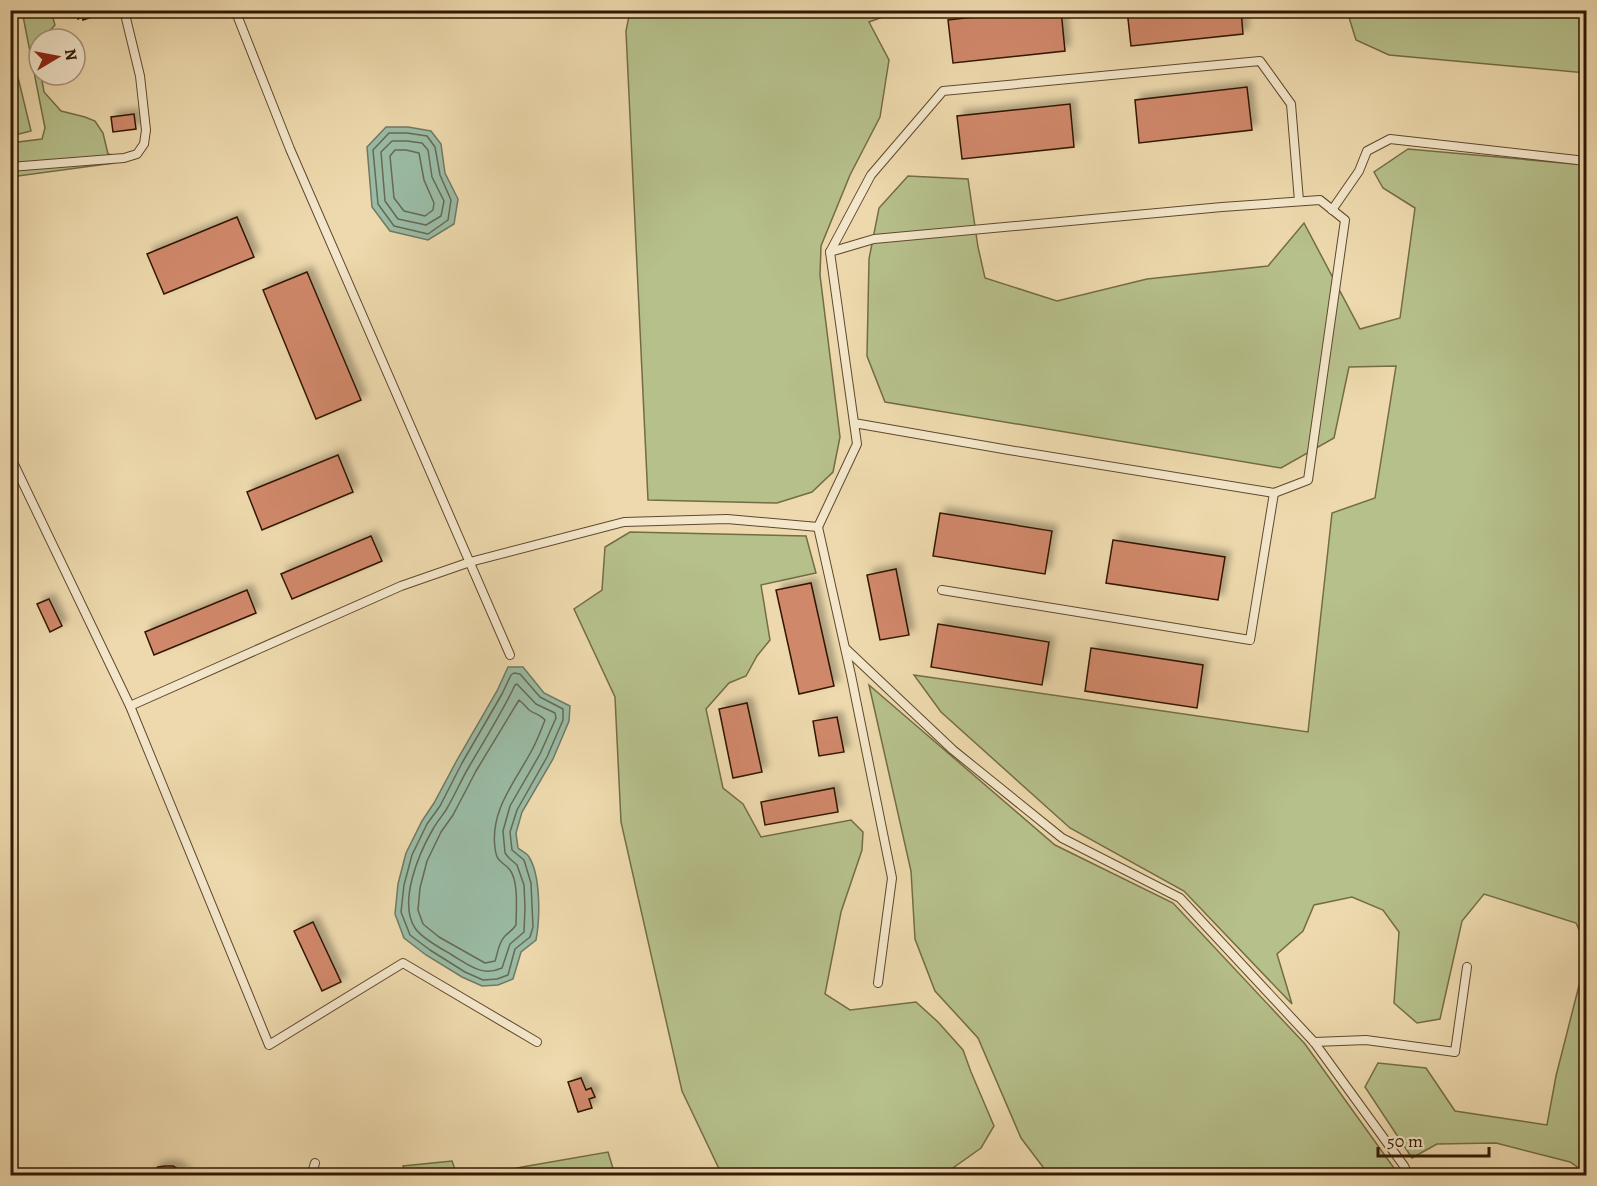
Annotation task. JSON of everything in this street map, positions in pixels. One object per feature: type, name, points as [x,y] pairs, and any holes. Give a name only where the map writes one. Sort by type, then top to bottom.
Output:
[{"type":"lane","points":[[10,167],[124,158],[137,154],[144,144],[146,130],[140,76],[124,10]]},
{"type":"lane","points":[[235,10],[295,159],[510,655]]},
{"type":"lane","points":[[878,983],[892,878],[818,527],[857,444],[830,252],[871,175],[943,91],[1260,61],[1291,104],[1299,201]]},
{"type":"lane","points":[[1332,210],[1359,171],[1367,151],[1390,139],[1587,161]]},
{"type":"lane","points":[[830,252],[874,240],[1299,201],[1320,200],[1345,220],[1308,480],[1274,493],[854,423]]},
{"type":"lane","points":[[10,456],[130,706],[269,1045],[403,963],[537,1042]]},
{"type":"lane","points":[[942,590],[1250,640],[1274,493]]},
{"type":"lane","points":[[130,706],[401,586],[470,562],[624,522],[727,519],[818,527]]},
{"type":"lane","points":[[845,648],[953,750],[1062,838],[1180,898],[1314,1042],[1409,1176]]},
{"type":"lane","points":[[1314,1042],[1366,1040],[1455,1052],[1467,967]]},
{"type":"lane","points":[[311,1176],[315,1163]]},
{"type":"shaded area","points":[[22,11],[51,11],[55,25],[53,27],[27,27],[27,36]]},
{"type":"shaded area","points":[[630,11],[899,11],[869,22],[889,60],[880,117],[850,175],[821,246],[820,275],[840,437],[833,472],[812,492],[777,503],[648,500],[626,31]]},
{"type":"shaded area","points":[[1347,11],[1586,11],[1586,73],[1389,55],[1356,40]]},
{"type":"shaded area","points":[[15,65],[31,131],[11,136],[11,66]]},
{"type":"shaded area","points":[[37,87],[43,87],[44,92],[61,111],[95,121],[103,133],[108,154],[118,156],[114,163],[11,177],[10,143],[42,139],[45,128]]},
{"type":"shaded area","points":[[1408,149],[1586,165],[1586,945],[1576,923],[1484,894],[1462,921],[1440,1019],[1417,1023],[1394,1003],[1399,932],[1383,910],[1352,897],[1314,905],[1303,931],[1277,954],[1292,1004],[1184,891],[1070,828],[941,712],[914,675],[1308,732],[1332,513],[1375,498],[1396,366],[1349,367],[1334,438],[1281,468],[885,402],[867,356],[869,259],[879,208],[908,176],[968,179],[985,278],[1057,301],[1147,279],[1268,266],[1304,223],[1360,329],[1400,318],[1415,208],[1383,188],[1374,172]]},
{"type":"shaded area","points":[[630,532],[806,536],[816,573],[761,585],[770,640],[757,656],[746,676],[729,683],[706,709],[723,788],[743,804],[761,837],[851,820],[863,832],[862,850],[841,912],[825,994],[850,1010],[916,1002],[963,1050],[994,1126],[981,1148],[946,1175],[722,1175],[682,1091],[621,822],[615,697],[574,609],[602,590],[605,547]]},
{"type":"shaded area","points":[[869,685],[1055,845],[1173,903],[1305,1044],[1399,1175],[1049,1175],[1021,1138],[978,1038],[935,991],[915,939],[911,871]]},
{"type":"shaded area","points":[[1586,958],[1586,1173],[1570,1162],[1496,1143],[1437,1144],[1412,1158],[1365,1087],[1378,1063],[1426,1068],[1455,1111],[1547,1125],[1556,1076]]},
{"type":"shaded area","points":[[608,1152],[615,1175],[487,1175],[522,1167]]},
{"type":"shaded area","points":[[452,1161],[457,1175],[404,1175],[403,1166]]},
{"type":"water","points":[[386,127],[408,127],[431,131],[441,144],[445,173],[458,199],[454,224],[428,240],[390,231],[372,207],[367,147]]},
{"type":"water","points":[[508,667],[523,667],[544,693],[570,706],[569,721],[553,759],[522,812],[516,833],[518,848],[528,856],[536,875],[539,910],[536,940],[521,952],[513,979],[498,985],[482,986],[462,977],[426,955],[404,938],[395,914],[398,884],[406,853],[497,691]]},
{"type":"building","points":[[75,10],[102,10],[103,13],[83,20],[82,17],[78,19]]},
{"type":"building","points":[[1034,10],[1061,10],[1065,51],[953,63],[948,20]]},
{"type":"building","points":[[1127,10],[1241,10],[1243,34],[1131,46]]},
{"type":"building","points":[[1247,87],[1252,130],[1139,143],[1135,100]]},
{"type":"building","points":[[1070,104],[1074,147],[962,159],[957,116]]},
{"type":"building","points":[[134,114],[136,129],[113,132],[111,117]]},
{"type":"building","points":[[237,217],[254,257],[164,294],[147,254]]},
{"type":"building","points":[[307,272],[361,400],[316,419],[263,290]]},
{"type":"building","points":[[338,455],[353,492],[262,530],[247,492]]},
{"type":"building","points":[[940,513],[1052,531],[1045,574],[933,556]]},
{"type":"building","points":[[371,536],[382,561],[292,599],[281,574]]},
{"type":"building","points":[[1113,540],[1225,557],[1218,600],[1106,583]]},
{"type":"building","points":[[896,569],[909,635],[880,640],[867,575]]},
{"type":"building","points":[[811,583],[834,686],[799,694],[776,590]]},
{"type":"building","points":[[247,590],[256,613],[154,655],[145,632]]},
{"type":"building","points":[[49,599],[62,626],[50,632],[37,604]]},
{"type":"building","points":[[938,624],[1049,642],[1042,685],[931,667]]},
{"type":"building","points":[[1091,648],[1203,665],[1197,708],[1085,691]]},
{"type":"building","points":[[747,703],[762,772],[733,778],[719,709]]},
{"type":"building","points":[[837,717],[844,752],[819,756],[813,721]]},
{"type":"building","points":[[834,788],[838,812],[765,825],[761,802]]},
{"type":"building","points":[[313,922],[341,982],[322,991],[294,931]]},
{"type":"building","points":[[581,1078],[586,1090],[591,1088],[595,1097],[589,1099],[592,1108],[578,1112],[568,1082]]},
{"type":"building","points":[[173,1166],[186,1176],[149,1176],[158,1167]]}]
